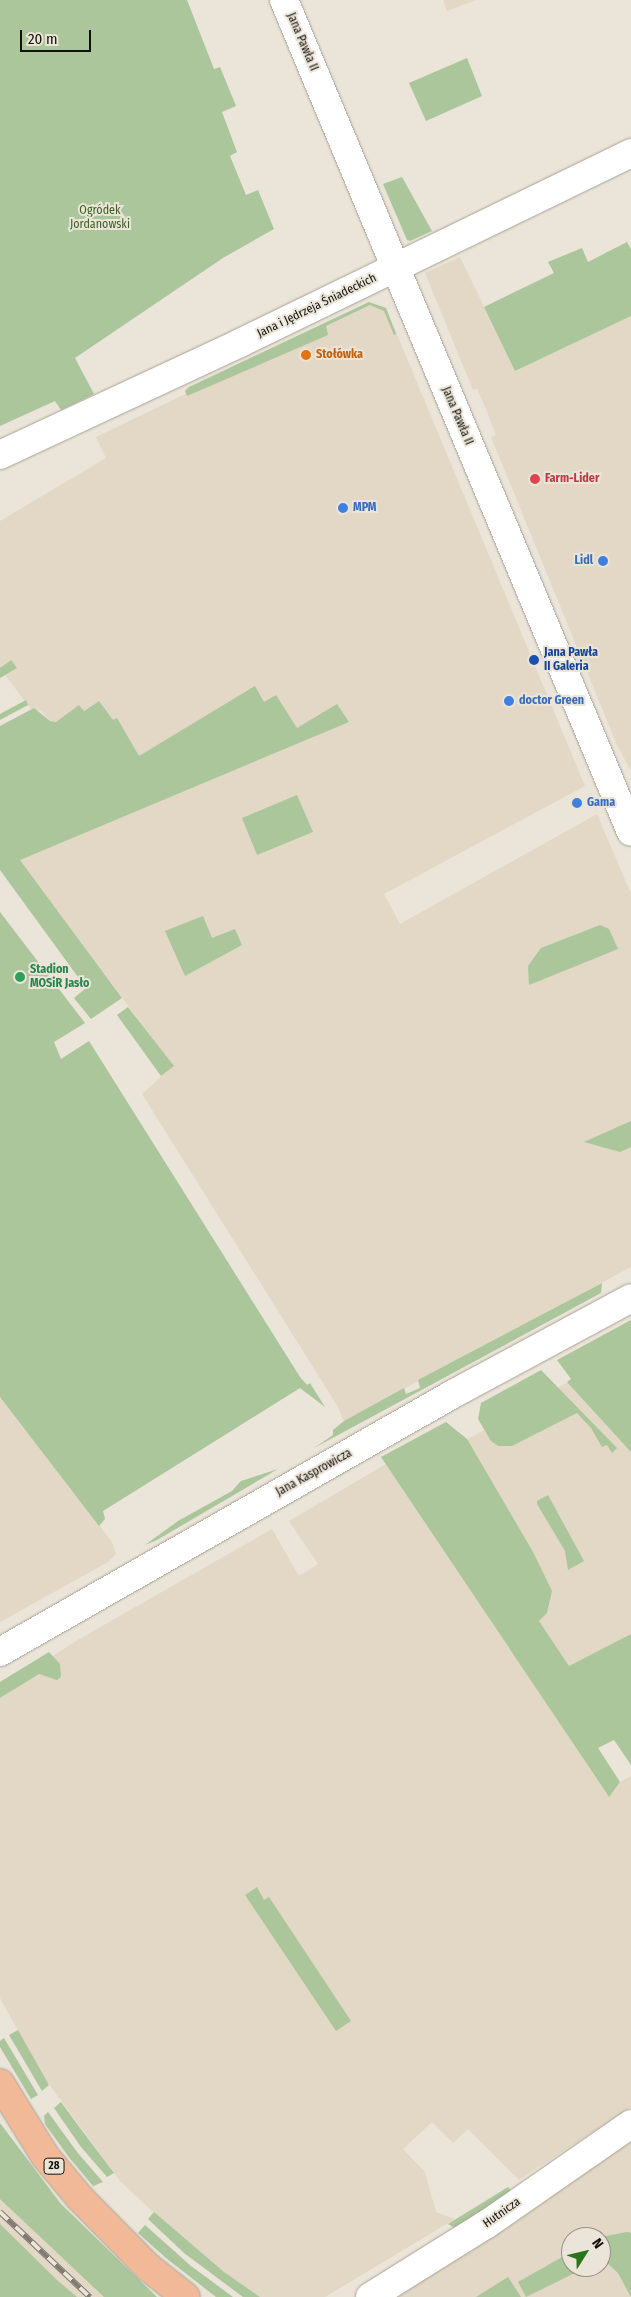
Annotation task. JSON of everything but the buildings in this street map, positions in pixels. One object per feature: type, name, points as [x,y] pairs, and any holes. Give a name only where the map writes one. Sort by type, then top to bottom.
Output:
[{"type":"main road","name":"28","points":[[0,2083],[45,2156],[80,2198],[148,2267],[186,2297]]},
{"type":"street","name":"Jana Pawła II","points":[[284,0],[631,832]]},
{"type":"street","name":"Jana i Jędrzeja Śniadeckich","points":[[0,455],[396,268],[631,153]]},
{"type":"street","name":"Jana Kasprowicza","points":[[0,1652],[453,1394],[631,1298]]},
{"type":"street","name":"Hutnicza","points":[[370,2297],[487,2224],[631,2124]]},
{"type":"shaded area","points":[[443,0],[476,0],[447,11]]},
{"type":"shaded area","points":[[460,257],[515,371],[631,316],[631,771],[617,745],[491,437],[496,435],[486,409],[477,389],[473,390],[425,273]]},
{"type":"shaded area","points":[[372,304],[386,308],[585,786],[384,894],[400,924],[597,814],[631,894],[631,1267],[344,1421],[338,1407],[142,1094],[173,1066],[20,860],[98,701],[84,711],[79,705],[56,722],[50,721],[41,711],[31,709],[5,675],[17,668],[10,660],[0,668],[0,521],[106,458],[96,437]]},
{"type":"shaded area","points":[[582,1374],[631,1447],[631,1634],[564,1669],[426,1463]]},
{"type":"shaded area","points":[[0,1397],[112,1542],[116,1554],[108,1562],[0,1622]]},
{"type":"shaded area","points":[[386,1464],[608,1796],[620,1782],[631,1776],[631,2107],[519,2180],[468,2129],[453,2143],[432,2122],[403,2149],[425,2172],[436,2212],[455,2219],[325,2297],[260,2297],[203,2259],[120,2181],[43,2076],[0,1998],[0,1690],[76,1641],[272,1529],[299,1576],[318,1564],[289,1521]]},
{"type":"shaded area","points":[[631,2142],[631,2297],[396,2297],[612,2152]]},
{"type":"shaded area","points":[[0,2152],[131,2297],[44,2297],[0,2257]]},
{"type":"green space","name":"Ogródek Jordanowski","points":[[0,0],[187,0],[214,69],[220,67],[236,106],[222,112],[237,152],[230,156],[246,195],[258,190],[274,229],[223,258],[75,358],[94,394],[61,410],[55,401],[0,426]]},
{"type":"green space","points":[[467,58],[482,96],[426,121],[409,83]]},
{"type":"green space","points":[[402,177],[432,231],[410,241],[407,240],[383,184]]},
{"type":"green space","points":[[627,242],[631,249],[631,316],[515,371],[484,307],[554,273],[548,262],[582,248],[588,262]]},
{"type":"green space","points":[[369,302],[386,308],[396,334],[394,335],[384,311],[370,305],[326,326],[328,335],[187,396],[185,391],[189,387]]},
{"type":"green space","points":[[11,660],[17,668],[0,678],[0,668]]},
{"type":"green space","points":[[255,686],[264,702],[276,695],[297,728],[337,704],[349,722],[20,860],[122,998],[91,1019],[74,998],[86,988],[0,870],[0,726],[34,708],[50,721],[56,722],[79,705],[84,711],[99,701],[113,720],[117,718],[139,756]]},
{"type":"green space","points":[[26,700],[28,705],[0,720],[0,714]]},
{"type":"green space","points":[[297,795],[313,832],[257,855],[242,818]]},
{"type":"green space","points":[[0,912],[85,1023],[54,1042],[61,1059],[89,1041],[300,1377],[307,1385],[310,1383],[325,1407],[300,1388],[103,1511],[105,1519],[99,1526],[0,1397]]},
{"type":"green space","points":[[203,916],[212,938],[235,929],[242,945],[185,976],[165,931]]},
{"type":"green space","points":[[600,925],[609,929],[618,949],[529,985],[528,966],[541,948]]},
{"type":"green space","points":[[128,1007],[174,1066],[161,1076],[117,1015]]},
{"type":"green space","points":[[631,1121],[631,1147],[620,1152],[584,1142]]},
{"type":"green space","points":[[602,1283],[601,1293],[314,1448],[333,1435],[333,1430],[344,1421],[404,1388],[406,1394],[420,1388],[418,1380]]},
{"type":"green space","points":[[631,1320],[631,1452],[567,1382],[571,1379],[557,1360]]},
{"type":"green space","points":[[541,1370],[617,1448],[612,1453],[607,1445],[602,1447],[591,1428],[577,1413],[512,1446],[498,1446],[491,1441],[478,1419],[481,1403]]},
{"type":"green space","points":[[446,1422],[467,1439],[533,1552],[552,1591],[547,1613],[539,1621],[569,1666],[631,1634],[631,1765],[614,1740],[598,1748],[620,1782],[609,1797],[381,1457]]},
{"type":"green space","points":[[278,1469],[157,1540],[145,1545],[178,1521],[232,1491],[241,1481]]},
{"type":"green space","points":[[548,1495],[584,1561],[568,1570],[565,1551],[537,1504],[537,1501]]},
{"type":"green space","points":[[49,1652],[60,1664],[61,1677],[57,1680],[39,1674],[0,1698],[0,1682]]},
{"type":"green space","points":[[257,1887],[264,1900],[269,1897],[351,2021],[336,2031],[245,1895]]},
{"type":"green space","points":[[18,2030],[49,2085],[42,2091],[9,2035]]},
{"type":"green space","points":[[4,2038],[38,2095],[31,2099],[0,2047],[0,2041]]},
{"type":"green space","points":[[61,2102],[114,2173],[107,2177],[81,2147],[54,2108]]},
{"type":"green space","points":[[48,2112],[77,2152],[103,2182],[93,2186],[68,2156],[45,2124],[44,2116]]},
{"type":"green space","points":[[0,2123],[61,2204],[157,2297],[104,2297],[0,2199]]},
{"type":"green space","points":[[508,2187],[515,2196],[455,2228],[448,2224]]},
{"type":"green space","points":[[154,2212],[224,2272],[260,2297],[243,2297],[184,2253],[148,2219]]},
{"type":"green space","points":[[0,2224],[58,2281],[77,2297],[0,2297]]},
{"type":"green space","points":[[145,2225],[191,2266],[233,2297],[216,2297],[166,2258],[138,2233]]},
{"type":"green space","points":[[631,2233],[631,2297],[618,2273],[611,2267],[611,2235]]},
{"type":"green space","points":[[561,2258],[561,2277],[567,2277],[526,2297],[518,2282]]},
{"type":"green space","points":[[508,2277],[521,2297],[476,2297]]},
{"type":"railway","points":[[0,2212],[90,2297]]},
{"type":"place","name":"Stołówka","points":[[306,355]]},
{"type":"place","name":"Farm-Lider","points":[[535,479]]},
{"type":"place","name":"MPM","points":[[343,508]]},
{"type":"place","name":"Lidl","points":[[603,561]]},
{"type":"place","name":"Jana Pawła II Galeria","points":[[534,660]]},
{"type":"place","name":"doctor Green","points":[[509,701]]},
{"type":"place","name":"Gama","points":[[577,803]]},
{"type":"place","name":"Stadion MOSiR Jasło","points":[[20,977]]}]
